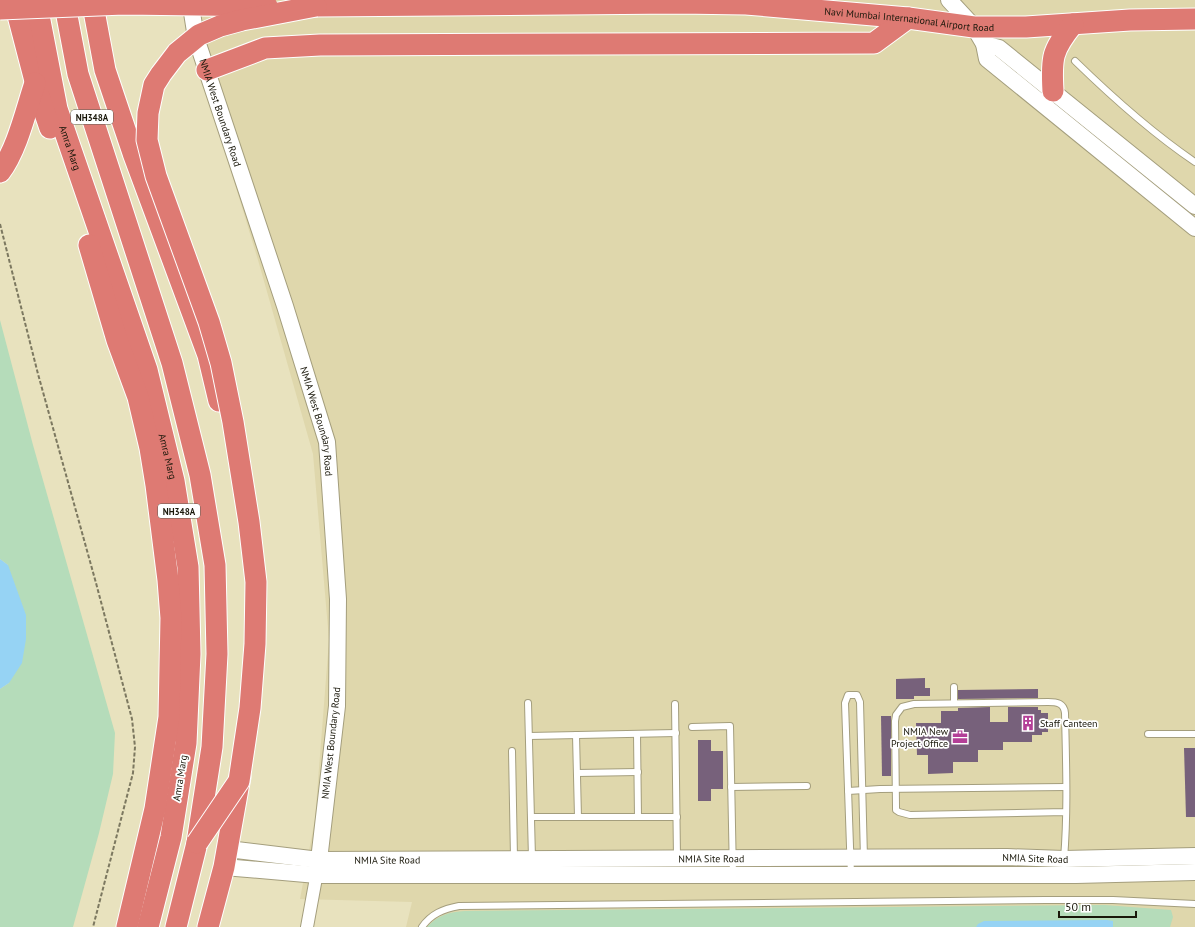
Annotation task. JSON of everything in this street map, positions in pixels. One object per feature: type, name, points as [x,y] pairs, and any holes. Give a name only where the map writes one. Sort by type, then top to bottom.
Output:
[{"type":"highway","points":[[14,0],[37,89],[94,258],[117,340],[138,396],[155,478],[168,580],[171,618],[169,716],[155,809],[127,927]]},
{"type":"highway","name":"Amra Marg","points":[[36,0],[57,109],[147,370],[174,481],[188,567],[190,654],[186,743],[171,837],[148,927]]},
{"type":"highway","name":"NH348A","points":[[64,0],[78,74],[172,363],[200,475],[215,565],[217,654],[212,747],[197,843],[176,927]]},
{"type":"highway","points":[[92,0],[105,70],[133,153],[208,355],[236,466],[259,594],[240,785],[226,858],[208,927]]},
{"type":"highway","name":"Navi Mumbai International Airport Road","points":[[0,8],[124,4],[316,6],[679,3],[746,4],[908,18],[979,35],[1026,27],[1130,20],[1195,19]]},
{"type":"highway","points":[[197,843],[239,781],[250,708],[255,644],[256,582],[248,514],[233,422],[221,363],[156,176],[147,140],[148,113],[154,85],[161,74],[177,53],[198,35],[220,26],[242,20],[316,6]]},
{"type":"highway","points":[[206,70],[265,48],[320,45],[874,43],[908,18]]},
{"type":"highway","points":[[1053,91],[1052,61],[1060,40],[1073,24]]},
{"type":"highway","points":[[37,89],[57,109]]},
{"type":"highway","points":[[0,172],[5,166],[14,147],[37,89]]},
{"type":"street","name":"NMIA West Boundary Road","points":[[190,0],[196,38],[285,306],[327,442],[338,599],[337,706],[318,868]]},
{"type":"street","points":[[949,0],[979,35],[999,48],[1195,206]]},
{"type":"street","points":[[979,35],[987,59],[1195,228]]},
{"type":"street","name":"NMIA Site Road","points":[[1064,867],[1195,856]]},
{"type":"street","name":"NMIA Site Road","points":[[226,858],[318,868],[514,860],[677,859],[733,867]]},
{"type":"street","points":[[307,927],[318,868],[860,866],[1064,867],[1195,872]]},
{"type":"lane","points":[[1076,61],[1098,84],[1195,162]]},
{"type":"lane","points":[[954,687],[954,703]]},
{"type":"lane","points":[[848,695],[857,695],[860,702],[862,790],[860,866],[848,790],[845,703],[848,695]]},
{"type":"lane","points":[[1064,867],[1066,812],[1066,787],[1065,709],[1062,705],[1048,702],[954,703],[907,705],[902,706],[899,710],[895,721],[896,810],[904,814],[1066,812]]},
{"type":"lane","points":[[528,704],[532,860]]},
{"type":"lane","points":[[675,704],[677,859]]},
{"type":"lane","points":[[692,726],[730,726],[733,867]]},
{"type":"lane","points":[[529,736],[676,733]]},
{"type":"lane","points":[[637,734],[638,817]]},
{"type":"lane","points":[[1148,734],[1195,734]]},
{"type":"lane","points":[[576,735],[578,817]]},
{"type":"lane","points":[[512,751],[514,860]]},
{"type":"lane","points":[[577,773],[638,772]]},
{"type":"lane","points":[[731,787],[807,786]]},
{"type":"lane","points":[[848,790],[896,788],[1066,787]]},
{"type":"lane","points":[[531,816],[677,817]]},
{"type":"lane","points":[[422,927],[437,912],[459,906],[1046,900],[1113,900],[1195,904]]},
{"type":"path","points":[[0,224],[38,374],[132,719],[135,747],[133,773],[93,927]]},
{"type":"shaded area","points":[[180,0],[1195,0],[1195,927],[406,927],[412,902],[300,899],[315,819],[329,640],[313,454],[258,260]]},
{"type":"green space","points":[[0,320],[33,445],[115,733],[113,774],[99,833],[73,927],[0,927],[0,689],[9,683],[8,565],[0,559]]},
{"type":"green space","points":[[1105,905],[1171,910],[1173,917],[1170,927],[427,927],[444,915],[465,911]]},
{"type":"water","points":[[0,559],[8,565],[26,615],[26,639],[22,663],[9,683],[0,689]]},
{"type":"water","points":[[984,921],[1113,921],[1113,927],[976,927]]},
{"type":"building","points":[[925,678],[925,688],[930,688],[930,696],[914,696],[914,699],[896,699],[896,679]]},
{"type":"building","points":[[1038,689],[1038,698],[958,699],[958,690]]},
{"type":"building","name":"NMIA New Project Office","points":[[990,707],[990,722],[1008,722],[1008,707],[1038,707],[1038,710],[1041,710],[1041,713],[1048,713],[1048,732],[1042,732],[1042,735],[1032,735],[1032,742],[1003,742],[1003,750],[978,750],[978,762],[953,762],[953,773],[928,774],[928,755],[917,755],[916,723],[941,723],[941,711],[958,711],[958,708]]},
{"type":"building","points":[[881,716],[891,716],[891,776],[882,776]]},
{"type":"building","points":[[698,740],[711,740],[711,751],[723,751],[723,789],[711,789],[711,801],[698,801]]},
{"type":"building","points":[[1184,748],[1195,748],[1195,817],[1186,817]]},
{"type":"place","name":"Staff Canteen","points":[[1028,723]]},
{"type":"place","name":"NMIA New Project Office","points":[[960,737]]}]
